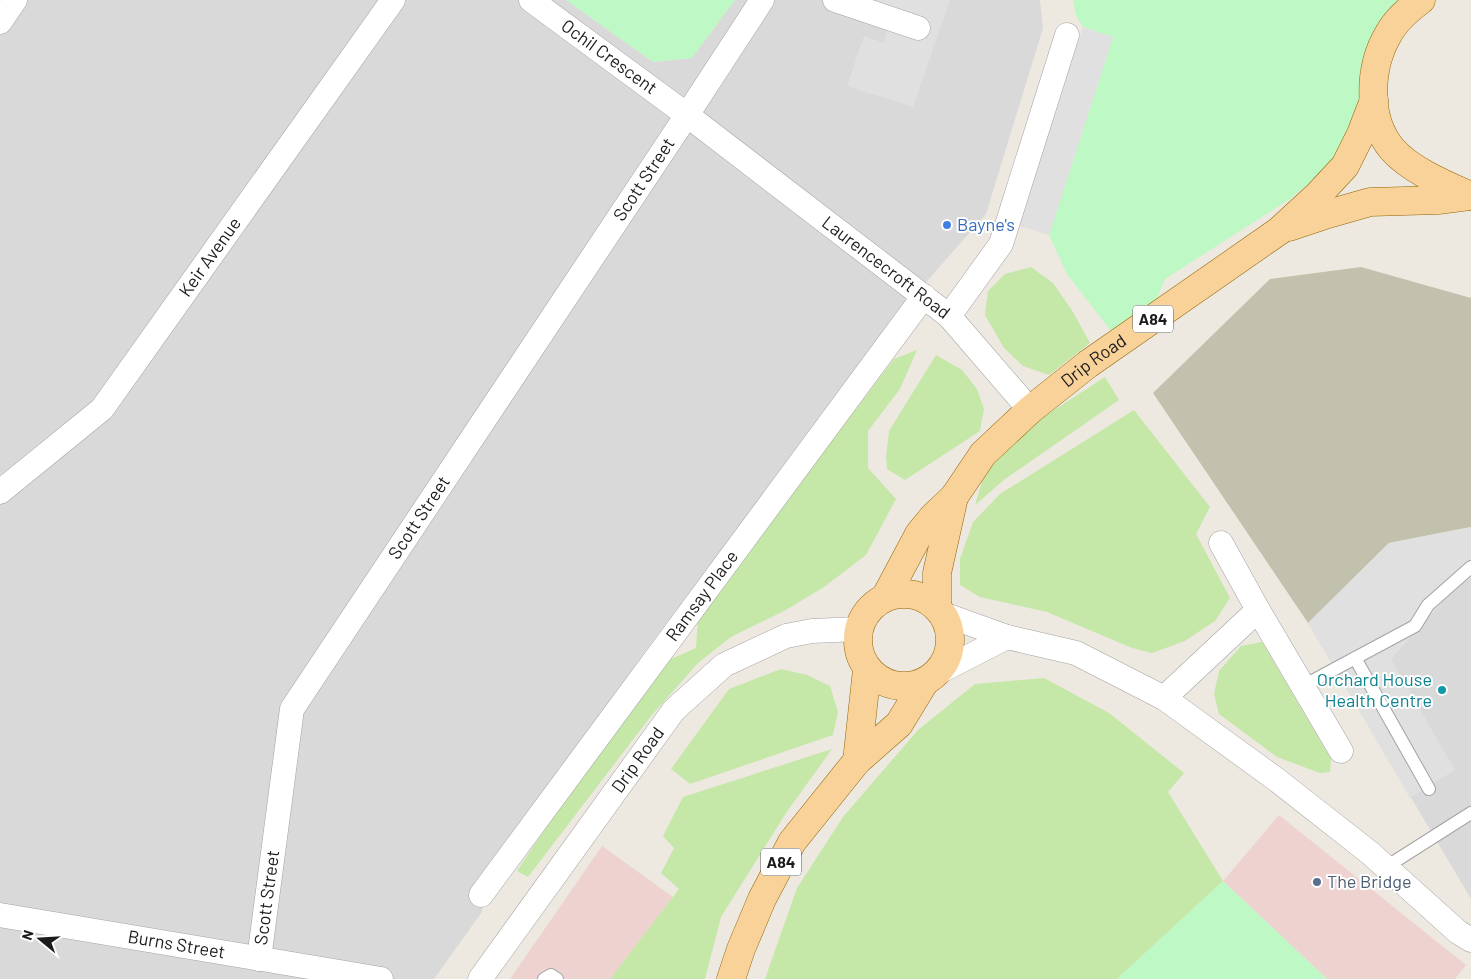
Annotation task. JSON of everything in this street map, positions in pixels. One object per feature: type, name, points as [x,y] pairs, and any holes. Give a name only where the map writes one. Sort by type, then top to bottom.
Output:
[{"type":"main road","points":[[1421,0],[1406,12],[1390,31],[1379,53],[1374,77],[1374,100],[1380,129],[1392,148],[1408,164],[1471,196]]},
{"type":"main road","name":"Drip Road","points":[[886,596],[920,534],[933,517],[954,497],[983,454],[1030,410],[1088,364],[1279,231],[1318,195],[1345,166],[1361,134],[1374,100]]},
{"type":"main road","name":"Drip Road","points":[[1279,231],[1370,202],[1438,200],[1471,196]]},
{"type":"main road","name":"Drip Road","points":[[940,611],[937,574],[954,497]]},
{"type":"main road","points":[[908,593],[930,602],[940,611],[950,632],[948,654],[932,677],[902,688],[882,682],[867,670],[858,653],[858,629],[865,612],[886,596],[908,593]]},
{"type":"main road","points":[[858,761],[867,670]]},
{"type":"main road","name":"A84","points":[[732,979],[741,949],[762,899],[792,842],[858,761],[899,724],[932,677]]},
{"type":"street","name":"Keir Avenue","points":[[0,492],[102,409],[393,0]]},
{"type":"street","name":"Ochil Crescent","points":[[531,0],[688,115]]},
{"type":"street","points":[[688,115],[762,0]]},
{"type":"street","points":[[835,0],[918,28]]},
{"type":"street","name":"Laurencecroft Road","points":[[688,115],[948,316],[1001,244],[1067,35]]},
{"type":"street","name":"Scott Street","points":[[259,959],[292,709],[688,115]]},
{"type":"street","name":"Ramsay Place","points":[[481,895],[924,296]]},
{"type":"street","points":[[948,316],[1030,410]]},
{"type":"street","points":[[1221,543],[1341,751]]},
{"type":"street","points":[[1164,698],[1258,610]]},
{"type":"street","points":[[940,611],[1007,637],[1076,653],[1164,698],[1278,780],[1378,860],[1458,932],[1471,940]]},
{"type":"street","name":"Drip Road","points":[[480,979],[674,710],[724,665],[786,636],[812,631],[858,629]]},
{"type":"street","points":[[932,677],[1007,637]]},
{"type":"street","name":"Burns Street","points":[[0,915],[381,979]]},
{"type":"lane","points":[[1303,686],[1415,626],[1428,605],[1471,567]]},
{"type":"lane","points":[[1355,658],[1429,789]]},
{"type":"lane","points":[[1378,860],[1471,814]]},
{"type":"lane","points":[[544,979],[551,975],[557,979]]},
{"type":"shaded area","points":[[0,0],[566,0],[653,62],[692,58],[735,0],[1040,0],[1043,28],[986,214],[900,312],[648,647],[482,883],[482,912],[434,979],[0,979]]},
{"type":"shaded area","points":[[832,0],[950,0],[913,107],[847,86],[864,36],[884,43],[888,24]]},
{"type":"shaded area","points":[[1083,27],[1113,37],[1049,235],[1019,226]]},
{"type":"shaded area","points":[[1361,267],[1471,298],[1471,527],[1389,543],[1308,623],[1153,393],[1270,279]]},
{"type":"shaded area","points":[[1471,527],[1471,899],[1308,623]]},
{"type":"shaded area","points":[[1471,527],[1471,578],[1454,589],[1391,659],[1455,770],[1410,798],[1308,623],[1389,543]]},
{"type":"shaded area","points":[[1279,815],[1466,965],[1455,979],[1327,979],[1223,881]]},
{"type":"shaded area","points":[[602,846],[673,897],[610,979],[510,979]]},
{"type":"green space","points":[[566,0],[735,0],[692,58],[653,62]]},
{"type":"green space","points":[[1073,0],[1403,0],[1356,127],[1328,167],[1290,199],[1165,279],[1156,301],[1111,331],[1067,274],[1049,235],[1113,37],[1083,27],[1076,16]]},
{"type":"green space","points":[[1031,267],[1053,283],[1073,312],[1090,343],[1049,375],[1023,366],[1004,348],[985,315],[988,291],[1005,274]]},
{"type":"green space","points":[[917,350],[900,389],[868,431],[868,468],[896,499],[866,555],[824,587],[784,611],[731,637],[698,663],[651,716],[528,877],[517,871],[635,694],[671,659],[696,648],[698,616],[894,359]]},
{"type":"green space","points":[[936,355],[962,370],[977,389],[984,409],[980,431],[905,480],[887,469],[886,457],[889,431]]},
{"type":"green space","points":[[1105,377],[1119,400],[1005,479],[975,505],[984,475],[1017,434]]},
{"type":"green space","points":[[1134,410],[1210,507],[1196,534],[1230,598],[1215,621],[1185,641],[1152,653],[1132,648],[1047,612],[980,597],[960,585],[960,559],[973,522],[1000,494]]},
{"type":"green space","points":[[1262,642],[1331,759],[1330,772],[1320,773],[1277,757],[1219,714],[1214,694],[1219,671],[1241,646]]},
{"type":"green space","points":[[781,669],[807,675],[830,686],[838,712],[833,735],[690,784],[671,769],[729,689]]},
{"type":"green space","points":[[1044,678],[1109,713],[1184,773],[1168,792],[1223,881],[1117,979],[765,979],[797,888],[843,817],[918,730],[975,684]]},
{"type":"green space","points":[[832,749],[786,813],[721,917],[705,979],[610,979],[679,889],[661,873],[674,848],[663,836],[683,797]]},
{"type":"green space","points":[[1223,881],[1327,979],[1117,979]]},
{"type":"place","name":"Bayne's","points":[[947,225]]},
{"type":"place","name":"Orchard House Health Centre","points":[[1442,690]]},
{"type":"place","name":"The Bridge","points":[[1317,882]]}]
